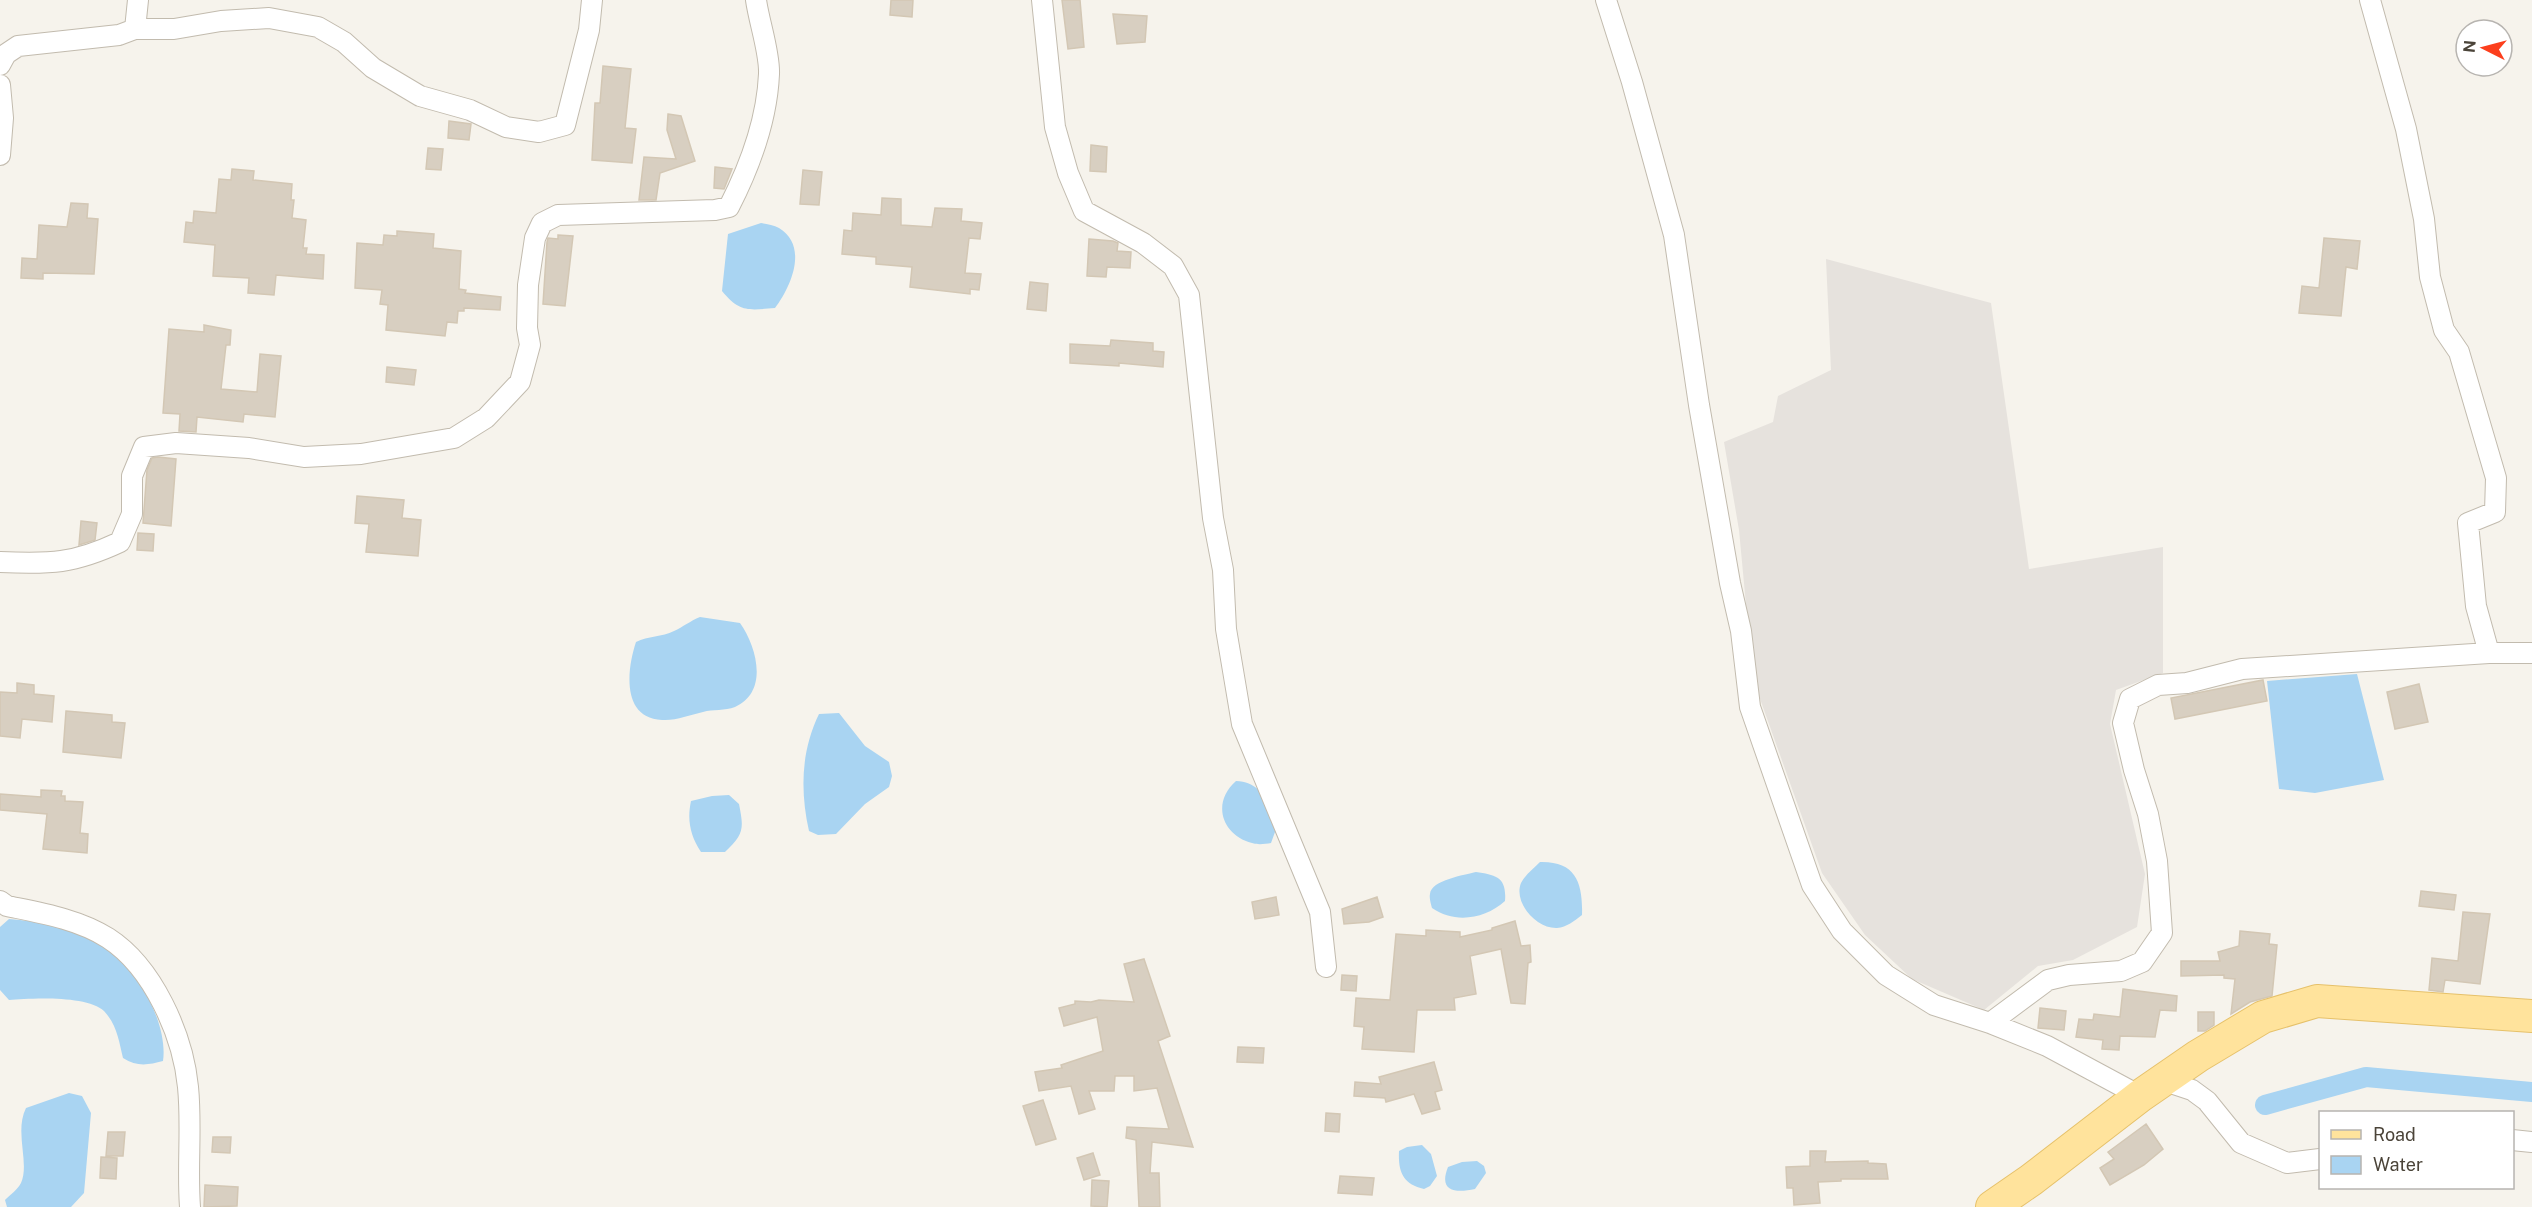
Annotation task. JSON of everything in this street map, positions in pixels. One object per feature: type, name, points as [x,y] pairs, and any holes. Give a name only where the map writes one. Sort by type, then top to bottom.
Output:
[{"type":"main road","points":[[1992,1207],[2151,1088],[2263,1017],[2317,1002],[2532,1016]]},
{"type":"street","points":[[135,29],[138,0]]},
{"type":"street","points":[[0,65],[6,54],[18,46],[119,35],[135,29],[174,28],[221,21],[269,18],[318,27],[344,42],[373,68],[420,96],[470,110],[506,127],[539,132],[565,125],[589,30],[592,0]]},
{"type":"street","points":[[0,562],[58,563],[90,556],[120,542],[132,514],[132,476],[144,447],[176,443],[249,448],[304,457],[361,454],[454,438],[486,418],[520,382],[530,345],[527,328],[531,260],[535,238],[542,223],[558,215],[715,210],[729,207],[744,177],[760,130],[770,72],[756,0]]},
{"type":"street","points":[[1042,0],[1055,127],[1068,173],[1083,211],[1143,243],[1173,266],[1189,296],[1209,485],[1223,570],[1226,629],[1242,724],[1320,912],[1326,967]]},
{"type":"street","points":[[1606,0],[1632,82],[1674,235],[1699,405],[1730,582],[1742,632],[1750,707],[1812,885],[1842,931],[1886,975],[1934,1005],[1990,1023],[2151,1088],[2192,1090],[2207,1101],[2241,1143],[2287,1163],[2319,1160]]},
{"type":"street","points":[[2370,0],[2406,129],[2424,219],[2430,277],[2444,330],[2459,352],[2496,478],[2495,512],[2468,523],[2476,606],[2489,653]]},
{"type":"street","points":[[0,85],[0,155]]},
{"type":"street","points":[[1990,1023],[2048,980],[2069,975],[2121,971],[2142,962],[2162,933],[2157,861],[2148,814],[2134,770],[2123,723],[2130,699],[2158,685],[2187,683],[2242,669],[2489,653],[2532,653]]},
{"type":"street","points":[[0,901],[7,906],[60,917],[107,937],[140,964],[159,997],[175,1033],[188,1086],[190,1207]]},
{"type":"street","points":[[2514,1140],[2532,1142]]},
{"type":"shaded area","points":[[1826,259],[1991,303],[2029,569],[2163,547],[2163,673],[2116,690],[2110,724],[2145,874],[2137,927],[2073,960],[2038,966],[1984,1010],[1912,979],[1865,935],[1822,873],[1753,679],[1739,530],[1724,442],[1773,422],[1778,396],[1831,370]]},
{"type":"water","points":[[761,223],[777,227],[788,236],[793,245],[794,267],[787,289],[775,308],[740,307],[722,291],[728,234]]},
{"type":"water","points":[[700,617],[740,623],[755,656],[757,668],[753,691],[746,700],[731,708],[707,711],[672,720],[649,717],[639,711],[633,702],[630,690],[630,665],[636,642],[669,633]]},
{"type":"water","points":[[2357,674],[2384,780],[2315,793],[2279,789],[2267,681]]},
{"type":"water","points":[[839,713],[865,746],[889,762],[892,776],[889,787],[865,804],[836,834],[818,835],[809,831],[806,816],[803,786],[806,757],[819,714]]},
{"type":"water","points":[[1236,781],[1245,782],[1258,789],[1279,821],[1271,843],[1252,843],[1233,833],[1227,826],[1222,808],[1228,790]]},
{"type":"water","points":[[729,795],[739,804],[742,820],[741,831],[725,852],[701,852],[690,827],[691,801]]},
{"type":"water","points":[[1540,862],[1562,865],[1575,876],[1579,884],[1582,915],[1564,926],[1557,928],[1542,924],[1528,913],[1520,899],[1521,883]]},
{"type":"water","points":[[1476,872],[1489,874],[1502,882],[1505,901],[1488,912],[1460,918],[1432,908],[1430,894],[1436,885]]},
{"type":"water","points":[[9,919],[73,930],[94,938],[108,947],[134,974],[154,1009],[160,1027],[163,1061],[143,1064],[133,1063],[123,1058],[112,1022],[104,1011],[96,1006],[85,1002],[58,999],[9,1000],[0,990],[0,927]]},
{"type":"water","points":[[69,1093],[82,1096],[91,1113],[84,1193],[71,1207],[7,1207],[5,1200],[20,1185],[23,1175],[21,1127],[26,1108]]},
{"type":"water","points":[[1422,1145],[1431,1154],[1437,1176],[1430,1186],[1424,1189],[1411,1184],[1403,1176],[1399,1158],[1399,1151],[1407,1147]]},
{"type":"water","points":[[1477,1161],[1484,1166],[1486,1173],[1475,1189],[1461,1191],[1447,1186],[1445,1182],[1448,1167],[1462,1162]]},
{"type":"building","points":[[891,0],[913,0],[912,17],[890,15]]},
{"type":"building","points":[[1062,0],[1080,0],[1084,47],[1068,49]]},
{"type":"building","points":[[1113,14],[1147,16],[1145,42],[1117,44]]},
{"type":"building","points":[[603,66],[631,69],[625,128],[636,129],[632,163],[592,160],[595,103],[600,103]]},
{"type":"building","points":[[668,114],[681,116],[695,161],[660,173],[656,200],[639,200],[644,157],[676,159],[667,130]]},
{"type":"building","points":[[449,121],[471,124],[469,140],[448,138]]},
{"type":"building","points":[[1091,145],[1107,147],[1106,172],[1090,171]]},
{"type":"building","points":[[428,148],[443,149],[441,170],[426,169]]},
{"type":"building","points":[[715,167],[732,169],[724,189],[714,188]]},
{"type":"building","points":[[232,169],[254,171],[253,180],[292,184],[291,200],[294,200],[292,218],[306,220],[303,248],[307,248],[306,254],[324,255],[323,279],[276,275],[274,295],[248,293],[249,278],[213,276],[215,245],[184,242],[186,222],[193,223],[194,211],[216,213],[219,179],[231,180]]},
{"type":"building","points":[[803,170],[822,172],[819,205],[800,204]]},
{"type":"building","points":[[882,198],[901,199],[901,225],[932,227],[935,208],[962,209],[961,221],[982,223],[980,239],[969,238],[965,273],[981,274],[979,290],[970,289],[970,294],[910,287],[912,267],[876,264],[876,257],[842,254],[844,230],[852,231],[853,213],[881,215]]},
{"type":"building","points":[[71,203],[88,204],[87,218],[98,219],[94,274],[43,273],[43,279],[21,278],[22,258],[37,259],[39,225],[67,227]]},
{"type":"building","points":[[397,231],[434,234],[433,248],[461,251],[459,289],[466,290],[465,293],[501,297],[500,310],[464,308],[464,311],[458,311],[457,323],[447,322],[445,336],[386,330],[388,305],[380,304],[382,290],[355,288],[357,243],[383,245],[384,235],[397,236]]},
{"type":"building","points":[[558,235],[573,236],[565,306],[543,304],[547,242],[548,238],[558,239]]},
{"type":"building","points":[[2324,238],[2360,241],[2357,269],[2346,267],[2341,316],[2299,313],[2302,286],[2319,288]]},
{"type":"building","points":[[1089,239],[1113,241],[1118,243],[1117,251],[1131,252],[1130,268],[1107,267],[1106,277],[1087,276]]},
{"type":"building","points":[[1030,282],[1048,284],[1046,311],[1027,309]]},
{"type":"building","points":[[204,325],[231,330],[230,345],[226,345],[221,389],[257,392],[260,354],[281,356],[275,417],[244,414],[243,422],[197,417],[196,432],[179,431],[180,414],[163,413],[169,329],[204,332]]},
{"type":"building","points":[[1111,340],[1153,343],[1153,351],[1164,352],[1163,367],[1119,363],[1119,366],[1070,363],[1070,344],[1110,346]]},
{"type":"building","points":[[387,367],[416,370],[414,385],[386,382]]},
{"type":"building","points":[[152,458],[176,459],[171,526],[143,523],[147,470]]},
{"type":"building","points":[[357,496],[404,500],[402,518],[421,520],[418,556],[366,552],[369,524],[355,523]]},
{"type":"building","points":[[81,521],[97,523],[95,540],[79,545]]},
{"type":"building","points":[[138,533],[154,534],[153,551],[137,550]]},
{"type":"building","points":[[2263,680],[2267,701],[2175,719],[2171,698]]},
{"type":"building","points":[[17,683],[34,685],[34,694],[54,696],[52,722],[22,719],[20,738],[0,736],[0,692],[17,693]]},
{"type":"building","points":[[2419,684],[2428,722],[2395,729],[2387,692]]},
{"type":"building","points":[[66,711],[112,715],[112,722],[125,723],[121,758],[63,752]]},
{"type":"building","points":[[41,790],[62,791],[61,796],[65,796],[65,801],[83,802],[80,833],[88,834],[87,853],[43,849],[47,814],[0,810],[0,794],[41,797]]},
{"type":"building","points":[[2421,891],[2456,895],[2454,910],[2419,906]]},
{"type":"building","points":[[1276,897],[1279,915],[1255,919],[1252,902]]},
{"type":"building","points":[[1377,897],[1383,917],[1369,922],[1344,924],[1342,909]]},
{"type":"building","points":[[2463,912],[2490,914],[2480,984],[2445,980],[2443,992],[2429,990],[2432,958],[2458,961]]},
{"type":"building","points":[[1515,921],[1521,946],[1530,945],[1531,962],[1528,963],[1525,1004],[1511,1003],[1501,949],[1470,956],[1476,994],[1454,998],[1455,1010],[1417,1010],[1414,1052],[1362,1049],[1364,1027],[1354,1026],[1356,998],[1390,1000],[1396,934],[1426,936],[1426,930],[1460,932],[1460,937],[1492,930],[1492,928]]},
{"type":"building","points":[[2240,931],[2270,934],[2269,944],[2277,945],[2272,996],[2250,1002],[2231,1014],[2235,979],[2224,978],[2224,975],[2181,976],[2181,961],[2220,961],[2218,952],[2239,946]]},
{"type":"building","points":[[1144,959],[1170,1036],[1158,1041],[1193,1147],[1152,1142],[1150,1173],[1159,1173],[1160,1207],[1139,1207],[1136,1140],[1126,1138],[1127,1127],[1169,1129],[1157,1088],[1134,1091],[1134,1076],[1115,1076],[1114,1091],[1089,1091],[1095,1109],[1079,1114],[1071,1086],[1039,1091],[1035,1072],[1062,1068],[1061,1065],[1103,1051],[1097,1017],[1064,1026],[1059,1008],[1075,1004],[1075,1001],[1134,1002],[1124,964]]},
{"type":"building","points":[[1342,975],[1357,976],[1356,991],[1341,990]]},
{"type":"building","points":[[2123,989],[2177,996],[2176,1011],[2160,1010],[2155,1037],[2120,1036],[2119,1050],[2102,1049],[2103,1040],[2076,1037],[2079,1019],[2093,1020],[2094,1014],[2120,1017]]},
{"type":"building","points":[[2040,1008],[2066,1011],[2064,1030],[2038,1028]]},
{"type":"building","points":[[2198,1012],[2214,1012],[2214,1025],[2205,1031],[2198,1031]]},
{"type":"building","points":[[1238,1047],[1264,1048],[1263,1063],[1237,1062]]},
{"type":"building","points":[[1434,1062],[1442,1090],[1435,1092],[1440,1109],[1422,1114],[1414,1094],[1386,1102],[1385,1098],[1354,1096],[1355,1082],[1381,1084],[1379,1077]]},
{"type":"building","points":[[1043,1100],[1056,1139],[1036,1145],[1023,1106]]},
{"type":"building","points":[[1326,1113],[1340,1114],[1339,1132],[1325,1131]]},
{"type":"building","points":[[2146,1124],[2163,1149],[2144,1165],[2110,1185],[2100,1168],[2114,1159],[2108,1152]]},
{"type":"building","points":[[108,1132],[125,1132],[123,1156],[106,1156]]},
{"type":"building","points":[[213,1137],[231,1137],[230,1153],[212,1152]]},
{"type":"building","points":[[1810,1151],[1826,1151],[1825,1162],[1868,1161],[1868,1163],[1886,1164],[1888,1179],[1841,1179],[1841,1181],[1818,1182],[1820,1203],[1794,1205],[1793,1188],[1787,1188],[1786,1167],[1810,1166]]},
{"type":"building","points":[[1093,1153],[1100,1175],[1084,1180],[1077,1158]]},
{"type":"building","points":[[101,1157],[117,1158],[116,1179],[100,1178]]},
{"type":"building","points":[[1340,1176],[1374,1178],[1372,1195],[1338,1193]]},
{"type":"building","points":[[1092,1180],[1109,1181],[1107,1207],[1091,1206]]},
{"type":"building","points":[[205,1185],[238,1187],[237,1206],[204,1207]]},
{"type":"waterway","points":[[2265,1105],[2366,1077],[2532,1092]]}]
